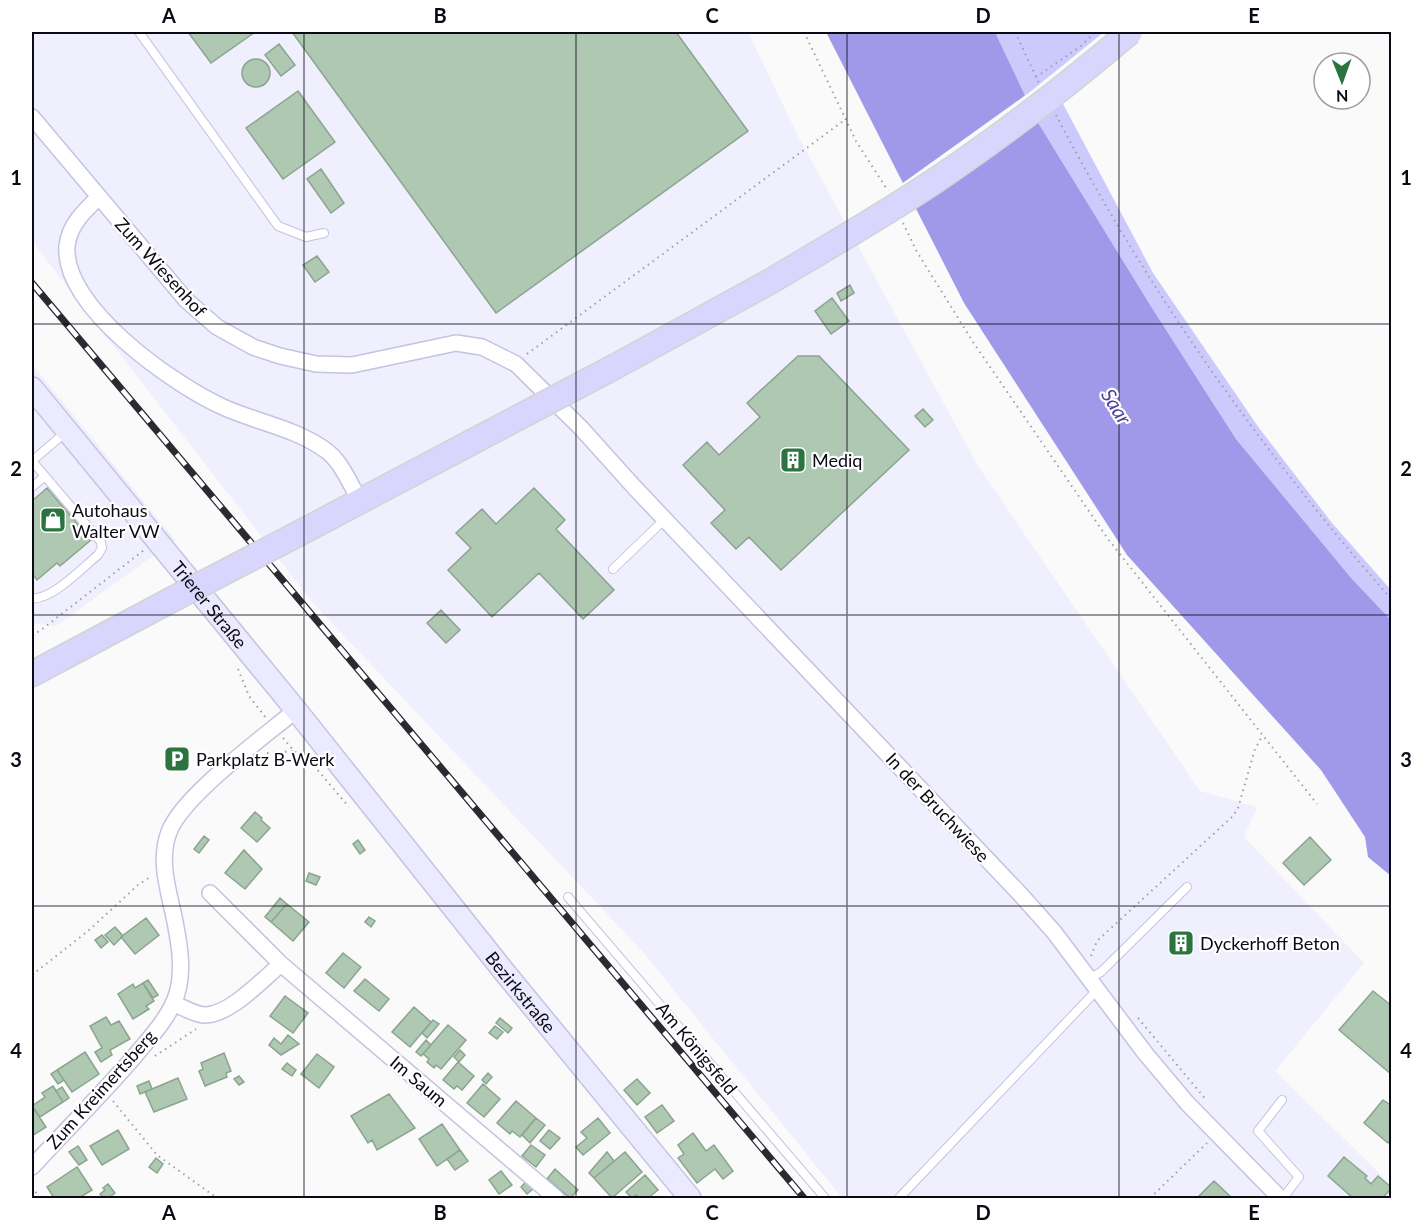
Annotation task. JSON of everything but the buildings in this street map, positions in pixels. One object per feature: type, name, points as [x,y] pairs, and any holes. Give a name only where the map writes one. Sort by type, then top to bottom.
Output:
[{"type":"main road","points":[[32,674],[616,366],[771,281],[942,176],[1089,66],[1130,32]]},
{"type":"street","name":"Zum Wiesenhof","points":[[32,117],[186,300],[218,327],[253,347],[316,364],[352,364],[456,343],[482,347],[516,363],[581,428]]},
{"type":"street","points":[[99,197],[82,212],[67,245],[78,288],[92,308],[131,347],[190,389],[222,406],[309,439],[327,451],[337,462],[360,501]]},
{"type":"street","name":"Trierer Straße","points":[[32,388],[354,783]]},
{"type":"street","name":"In der Bruchwiese","points":[[581,428],[1021,895],[1096,980],[1145,1053],[1186,1103],[1282,1198]]},
{"type":"street","name":"Zum Kreimertsberg","points":[[32,1167],[152,1035],[174,1002],[179,982],[180,964],[178,935],[164,870],[169,831],[179,814],[212,781],[296,710]]},
{"type":"street","name":"Bezirkstraße","points":[[354,783],[506,974],[690,1198]]},
{"type":"street","name":"Im Saum","points":[[210,892],[281,964],[556,1198]]},
{"type":"street","points":[[174,1002],[192,1012],[205,1015],[230,1006],[281,964]]},
{"type":"lane","points":[[139,32],[279,226],[306,237],[324,232]]},
{"type":"lane","points":[[32,598],[38,599],[48,595],[98,555],[102,548],[101,542],[32,461],[68,430]]},
{"type":"lane","points":[[32,487],[45,476]]},
{"type":"lane","points":[[614,569],[665,519]]},
{"type":"lane","points":[[899,1198],[1096,980],[1187,887]]},
{"type":"lane","name":"Am Königsfeld","points":[[568,897],[825,1198]]},
{"type":"lane","points":[[1282,1100],[1258,1131],[1299,1178],[1282,1198]]},
{"type":"path","points":[[804,32],[856,141],[891,198]]},
{"type":"path","points":[[1015,32],[1041,86]]},
{"type":"path","points":[[1036,77],[1081,46],[1095,32]]},
{"type":"path","points":[[1056,115],[1106,206],[1161,295],[1219,381],[1258,437],[1327,525],[1392,600]]},
{"type":"path","points":[[516,363],[846,119]]},
{"type":"path","points":[[901,218],[917,252],[973,342],[1108,539],[1317,804]]},
{"type":"path","points":[[32,635],[156,542]]},
{"type":"path","points":[[1096,980],[1091,956],[1097,941],[1233,816],[1238,808],[1255,749],[1263,735]]},
{"type":"path","points":[[32,975],[88,931],[138,885],[164,870]]},
{"type":"path","points":[[153,1057],[201,1026],[205,1015]]},
{"type":"path","points":[[1138,1017],[1213,1108]]},
{"type":"path","points":[[104,1090],[157,1155],[217,1198]]},
{"type":"path","points":[[1150,1198],[1216,1135]]},
{"type":"path","points":[[32,1187],[40,1198]]},
{"type":"shaded area","points":[[32,32],[748,32],[797,134],[978,466],[1200,791],[1257,807],[1244,837],[1364,963],[1275,1071],[1391,1185],[1391,1198],[842,1198],[643,952],[313,603],[32,241]]},
{"type":"shaded area","points":[[995,32],[1104,32],[1025,96]]},
{"type":"shaded area","points":[[1062,102],[1153,273],[1259,428],[1332,523],[1391,590],[1391,620],[1352,579],[1236,439],[1152,308],[1037,121]]},
{"type":"shaded area","points":[[32,364],[175,540],[56,626],[32,623]]},
{"type":"water","name":"Saar","points":[[826,32],[995,32],[1037,121],[1236,439],[1352,579],[1391,620],[1391,876],[1368,857],[1365,837],[1321,770],[1127,555],[964,303]]},
{"type":"pier","points":[[1027,94],[1040,119],[949,186],[912,210],[900,185]]},
{"type":"railway","points":[[32,283],[804,1198]]},
{"type":"place","name":"Mediq","points":[[793,460]]},
{"type":"place","name":"Autohaus Walter VW","points":[[53,520]]},
{"type":"place","name":"Parkplatz B-Werk","points":[[177,759]]},
{"type":"place","name":"Dyckerhoff Beton","points":[[1181,943]]}]
